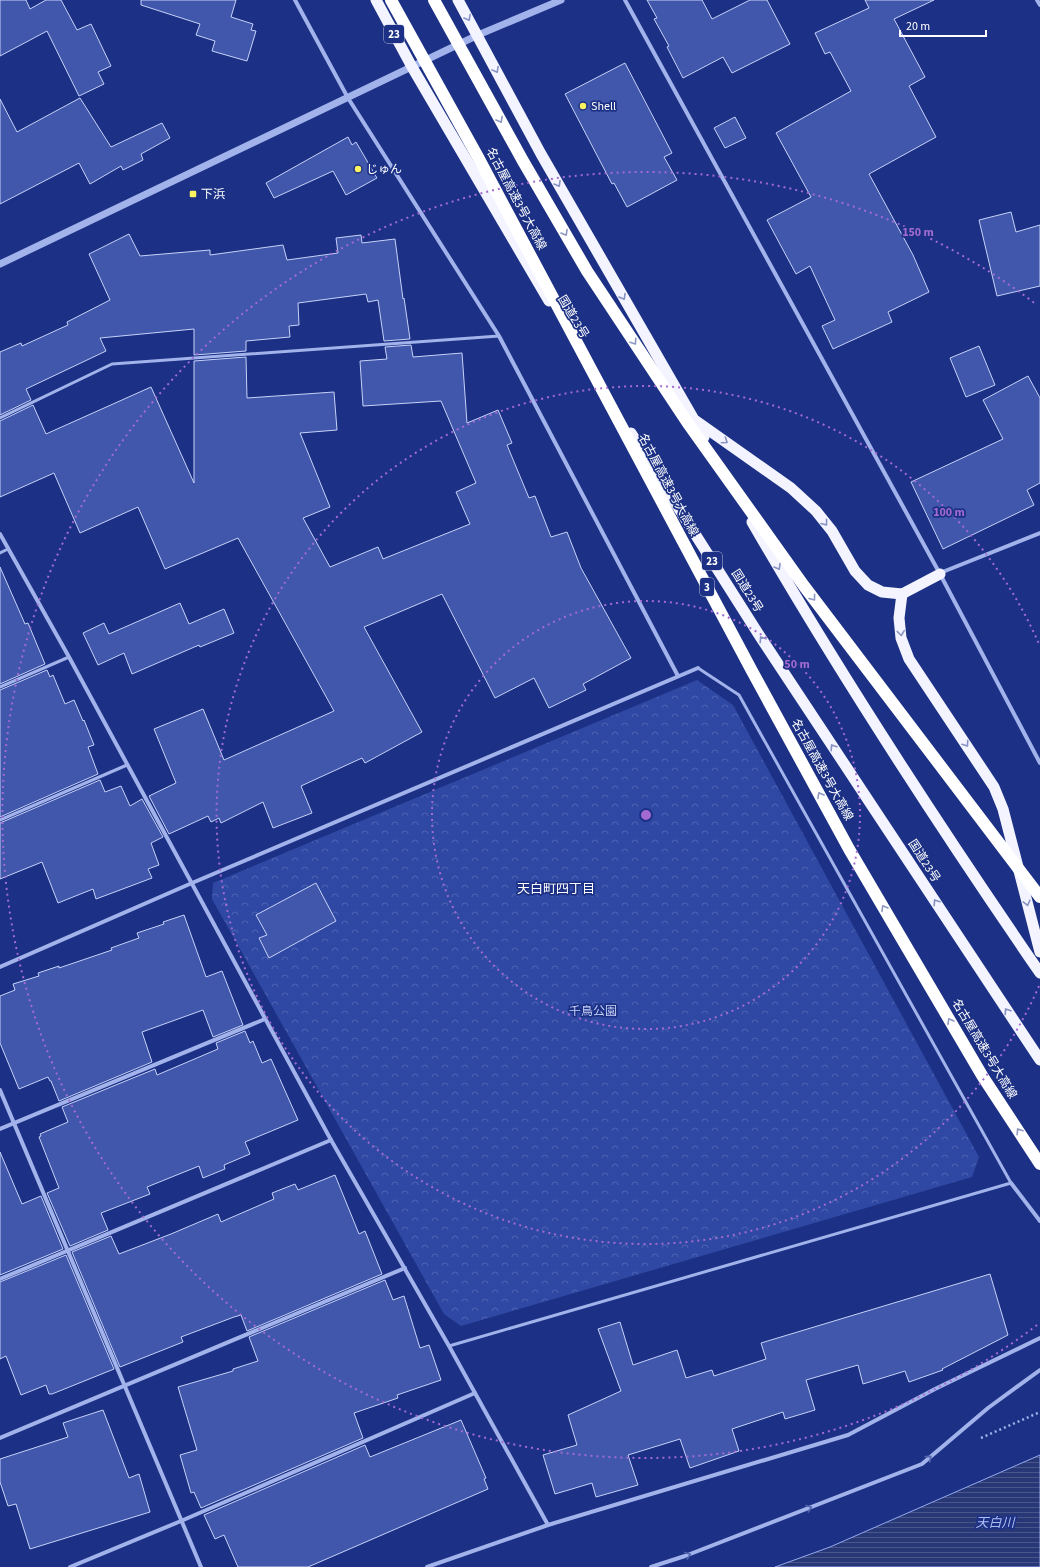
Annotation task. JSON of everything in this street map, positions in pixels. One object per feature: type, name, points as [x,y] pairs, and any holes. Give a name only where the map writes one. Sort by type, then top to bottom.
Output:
[{"type":"highway","name":"国道23号","points":[[376,0],[412,67],[564,329],[761,638],[1040,1060]]},
{"type":"highway","name":"名古屋高速3号大高線","points":[[391,0],[479,159],[752,671],[849,849],[983,1077],[1040,1164]]},
{"type":"highway","name":"名古屋高速3号大高線","points":[[434,0],[523,161],[587,271],[688,422],[804,586],[1040,897]]},
{"type":"highway","points":[[458,0],[541,154],[782,573],[908,777],[1040,973]]},
{"type":"highway","points":[[693,419],[791,488],[816,511],[832,531],[855,571],[868,585],[882,592],[902,594],[940,574]]},
{"type":"highway","points":[[902,594],[899,618],[901,638],[909,659],[994,787],[1003,809],[1040,952]]},
{"type":"street","points":[[295,0],[348,98],[499,336],[678,676]]},
{"type":"street","points":[[0,264],[478,35],[561,0]]},
{"type":"street","points":[[625,0],[940,574],[1040,763]]},
{"type":"street","points":[[1037,0],[1040,5]]},
{"type":"street","points":[[940,574],[1040,533]]},
{"type":"street","points":[[0,534],[69,657],[331,1140],[449,1346],[548,1525]]},
{"type":"street","points":[[0,968],[192,883],[698,668]]},
{"type":"street","points":[[0,1129],[265,1019]]},
{"type":"street","points":[[0,1090],[201,1567]]},
{"type":"street","points":[[0,1279],[331,1140]]},
{"type":"street","points":[[1011,1183],[1040,1221]]},
{"type":"street","points":[[0,1438],[404,1268]]},
{"type":"street","points":[[427,1567],[548,1525],[848,1435],[935,1389],[1040,1338]]},
{"type":"street","points":[[651,1567],[685,1556],[922,1464],[988,1408],[1040,1370]]},
{"type":"street","points":[[70,1567],[475,1393]]},
{"type":"lane","points":[[0,418],[112,364],[499,336]]},
{"type":"lane","points":[[0,553],[8,549]]},
{"type":"lane","points":[[0,687],[69,657]]},
{"type":"lane","points":[[449,1346],[1011,1183],[739,695],[698,668]]},
{"type":"lane","points":[[0,820],[127,765]]},
{"type":"green space","name":"千鳥公園","points":[[697,680],[733,705],[979,1157],[972,1177],[461,1326],[444,1314],[212,899],[213,883]]},
{"type":"water","name":"天白川","points":[[1040,1455],[1040,1567],[775,1567],[830,1547]]},
{"type":"building","points":[[0,0],[26,0],[30,9],[46,0],[61,0],[77,30],[91,24],[111,66],[98,72],[104,84],[79,96],[47,31],[0,56]]},
{"type":"building","points":[[141,0],[236,0],[231,17],[253,24],[251,30],[256,31],[247,61],[212,51],[215,41],[196,35],[200,24],[141,5]]},
{"type":"building","points":[[647,0],[702,0],[712,19],[750,0],[767,0],[790,44],[732,73],[723,57],[683,78],[667,47],[669,46],[654,19],[657,18]]},
{"type":"building","points":[[865,0],[934,0],[894,19],[925,77],[909,86],[936,137],[869,174],[913,255],[929,292],[888,312],[892,322],[833,349],[822,326],[835,320],[810,266],[796,274],[767,220],[811,197],[776,133],[851,91],[830,52],[825,54],[815,33],[869,8]]},
{"type":"building","points":[[625,63],[672,153],[664,157],[677,180],[627,207],[614,183],[612,184],[565,94]]},
{"type":"building","points":[[80,98],[111,147],[162,123],[170,138],[141,154],[143,160],[123,170],[121,166],[90,184],[79,163],[0,204],[0,99],[17,132]]},
{"type":"building","points":[[735,117],[746,138],[725,148],[714,128]]},
{"type":"building","points":[[348,137],[352,145],[356,142],[377,178],[346,195],[333,171],[274,198],[266,183]]},
{"type":"building","points":[[1011,212],[1016,232],[1040,225],[1040,286],[997,296],[979,220]]},
{"type":"building","points":[[129,234],[140,256],[210,250],[210,255],[283,245],[287,260],[338,253],[336,238],[361,235],[362,243],[395,239],[410,339],[384,341],[378,300],[368,302],[366,294],[298,303],[299,325],[289,326],[290,337],[246,341],[246,351],[194,355],[194,329],[100,338],[106,351],[26,389],[31,400],[0,415],[0,352],[21,343],[22,346],[68,325],[67,322],[110,300],[89,254]]},
{"type":"building","points":[[411,345],[413,357],[462,353],[467,423],[498,410],[512,443],[507,445],[529,498],[535,496],[551,537],[567,532],[581,568],[631,658],[583,684],[586,690],[549,708],[534,678],[495,698],[442,594],[364,627],[422,732],[365,763],[362,758],[301,786],[312,813],[273,828],[263,802],[221,823],[219,818],[211,822],[208,816],[169,834],[149,796],[176,783],[154,729],[203,709],[224,760],[334,711],[238,538],[165,569],[138,507],[80,533],[54,473],[0,497],[0,421],[33,405],[46,434],[151,387],[194,483],[194,361],[246,357],[247,398],[334,392],[337,430],[300,433],[330,507],[303,518],[330,567],[378,547],[383,559],[470,524],[456,492],[476,483],[441,401],[363,406],[360,361],[387,359],[385,347]]},
{"type":"building","points":[[979,346],[995,385],[966,397],[950,358]]},
{"type":"building","points":[[1028,376],[1040,398],[1040,483],[1027,490],[1034,505],[943,549],[911,482],[1003,439],[983,400]]},
{"type":"building","points":[[0,567],[25,624],[28,623],[45,664],[0,684]]},
{"type":"building","points":[[180,603],[189,624],[224,609],[234,633],[200,647],[199,645],[132,674],[124,653],[98,665],[83,633],[104,623],[109,634]]},
{"type":"building","points":[[47,670],[50,677],[53,675],[65,704],[74,700],[83,721],[84,720],[94,745],[88,747],[98,774],[0,817],[0,690]]},
{"type":"building","points":[[100,780],[105,792],[121,786],[130,806],[142,799],[163,837],[151,843],[159,865],[148,869],[152,878],[96,899],[93,889],[58,903],[42,862],[0,879],[0,823]]},
{"type":"building","points":[[316,883],[336,921],[269,958],[259,938],[267,935],[256,915]]},
{"type":"building","points":[[184,915],[206,977],[222,971],[243,1025],[213,1037],[203,1010],[142,1032],[152,1062],[59,1101],[48,1077],[19,1089],[0,1043],[0,996],[15,990],[13,984],[39,976],[38,973],[59,966],[59,968],[112,950],[111,948],[139,938],[137,933],[164,924],[163,922]]},
{"type":"building","points":[[245,1031],[250,1043],[253,1041],[262,1063],[271,1059],[298,1120],[245,1142],[250,1154],[224,1165],[225,1169],[203,1178],[199,1166],[147,1187],[150,1194],[101,1213],[108,1230],[70,1246],[47,1193],[59,1188],[39,1137],[41,1136],[40,1134],[68,1122],[62,1107],[155,1069],[157,1075],[218,1049],[216,1043]]},
{"type":"building","points":[[0,1152],[22,1204],[41,1196],[63,1249],[0,1275]]},
{"type":"building","points":[[335,1175],[359,1234],[365,1231],[382,1274],[247,1331],[241,1315],[234,1317],[181,1337],[183,1342],[120,1367],[72,1252],[111,1236],[119,1254],[218,1214],[221,1222],[274,1199],[272,1193],[295,1184],[298,1190]]},
{"type":"building","points":[[66,1255],[114,1369],[52,1394],[49,1394],[46,1385],[21,1395],[6,1356],[0,1359],[0,1282]]},
{"type":"building","points":[[990,1274],[1008,1335],[942,1369],[943,1370],[909,1382],[905,1371],[863,1384],[858,1365],[806,1380],[815,1410],[785,1419],[783,1412],[732,1429],[739,1451],[690,1468],[680,1439],[628,1455],[638,1485],[596,1497],[592,1483],[555,1494],[543,1455],[577,1445],[568,1415],[621,1391],[598,1329],[620,1322],[633,1365],[677,1350],[686,1378],[712,1370],[714,1376],[766,1359],[761,1343]]},
{"type":"building","points":[[385,1280],[393,1300],[404,1296],[420,1348],[429,1345],[441,1380],[397,1395],[398,1398],[354,1413],[363,1438],[201,1508],[194,1492],[191,1493],[180,1455],[197,1450],[178,1387],[233,1371],[233,1369],[258,1361],[249,1337]]},
{"type":"building","points":[[103,1410],[129,1478],[139,1474],[150,1512],[30,1549],[16,1504],[8,1506],[0,1482],[0,1459],[68,1437],[63,1423]]},
{"type":"building","points":[[461,1420],[486,1478],[484,1479],[488,1489],[308,1567],[238,1567],[224,1535],[215,1539],[204,1515],[365,1445],[370,1457]]},
{"type":"place","name":"Shell","points":[[583,106]]},
{"type":"place","name":"じゅん","points":[[358,169]]},
{"type":"place","name":"下浜","points":[[193,194]]},
{"type":"district","name":"天白町四丁目","points":[[556,889]]}]
